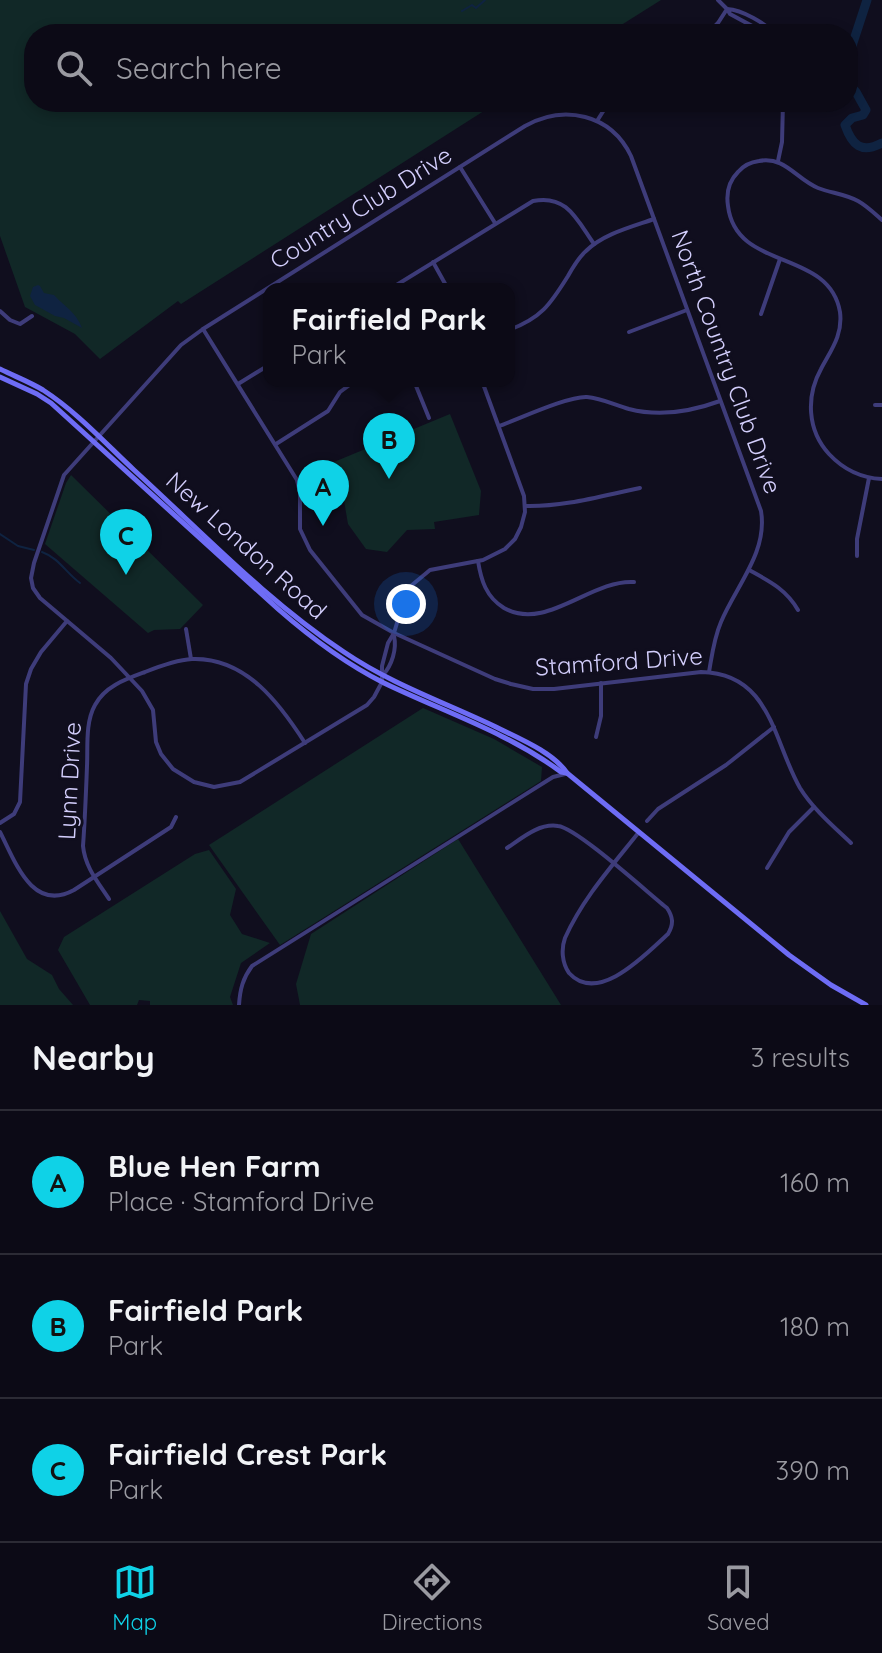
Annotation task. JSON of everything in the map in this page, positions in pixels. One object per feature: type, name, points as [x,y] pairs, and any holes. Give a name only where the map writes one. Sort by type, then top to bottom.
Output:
[{"type":"main road","name":"New London Road","points":[[0,369],[40,388],[67,408],[96,439]]},
{"type":"main road","name":"New London Road","points":[[0,377],[51,403],[96,439],[278,603],[347,654],[382,679],[521,739],[562,766],[796,960],[866,1005]]},
{"type":"street","points":[[718,0],[730,14],[748,24]]},
{"type":"street","points":[[717,24],[727,9]]},
{"type":"street","points":[[727,9],[761,24]]},
{"type":"street","points":[[597,121],[603,112]]},
{"type":"street","points":[[778,161],[783,112]]},
{"type":"street","name":"Country Club Drive","points":[[276,283],[525,126],[546,116],[561,114],[579,114],[597,121]]},
{"type":"street","name":"North Country Club Drive","points":[[597,121],[615,133],[628,149],[762,516],[760,543],[718,628],[709,672]]},
{"type":"street","points":[[882,220],[859,201],[817,188],[778,161],[762,160],[744,166],[732,180],[727,197],[731,220],[742,237],[756,249],[816,275],[829,288],[841,321],[835,346],[814,385],[811,405],[813,424],[820,441],[832,457],[848,470],[882,479]]},
{"type":"street","points":[[460,167],[495,223]]},
{"type":"street","points":[[400,283],[527,203],[539,200],[551,200],[570,210],[594,244]]},
{"type":"street","points":[[515,327],[544,311],[581,256],[594,244],[654,219]]},
{"type":"street","points":[[761,314],[780,259]]},
{"type":"street","points":[[433,262],[445,283]]},
{"type":"street","name":"Country Club Drive","points":[[263,291],[203,329],[175,351],[62,479],[31,571],[32,583],[45,602],[131,678],[150,703],[156,742],[164,760],[178,774],[194,782],[214,787],[247,778],[367,705],[378,692],[382,679]]},
{"type":"street","points":[[629,332],[687,310]]},
{"type":"street","points":[[0,311],[20,324],[32,316]]},
{"type":"street","name":"Stamford Drive","points":[[203,329],[297,480],[302,536],[362,615],[394,633],[511,684],[544,689],[709,672],[733,679],[752,692],[765,708],[799,785],[814,807],[851,843]]},
{"type":"street","points":[[238,384],[263,369]]},
{"type":"street","points":[[276,444],[328,411],[347,387]]},
{"type":"street","points":[[416,387],[429,418]]},
{"type":"street","points":[[382,679],[388,643],[405,596],[415,580],[436,568],[493,556],[510,544],[521,527],[525,506],[520,484],[484,387]]},
{"type":"street","points":[[499,426],[582,397],[662,413],[690,411],[721,401]]},
{"type":"street","points":[[875,405],[882,405]]},
{"type":"street","points":[[857,556],[857,539],[869,478]]},
{"type":"street","points":[[525,506],[567,504],[640,488]]},
{"type":"street","points":[[478,561],[482,581],[492,597],[506,609],[524,614],[549,610],[616,583],[634,582]]},
{"type":"street","points":[[748,569],[780,588],[798,610]]},
{"type":"street","points":[[0,823],[14,814],[20,802],[24,700],[28,676],[41,652],[67,621]]},
{"type":"street","points":[[186,629],[191,659]]},
{"type":"street","name":"Lynn Drive","points":[[109,899],[86,862],[84,852],[89,725],[93,710],[110,688],[169,663],[191,659],[221,663],[246,675],[273,698],[305,743]]},
{"type":"street","points":[[596,737],[601,716],[601,683]]},
{"type":"street","points":[[647,821],[658,809],[726,765],[774,727]]},
{"type":"street","points":[[239,1005],[245,975],[252,966],[553,777],[567,773]]},
{"type":"street","points":[[767,868],[789,832],[814,807]]},
{"type":"street","points":[[0,832],[26,881],[42,893],[53,896],[64,895],[171,827],[176,817]]},
{"type":"street","points":[[507,848],[535,829],[558,826],[570,830],[613,864],[667,908],[672,927],[668,934],[616,982],[605,986],[588,987],[579,983],[567,970],[562,952],[564,941],[588,897],[613,864],[639,832]]},
{"type":"green space","points":[[0,0],[661,0],[623,24],[24,24],[24,112],[482,112],[181,304],[178,301],[100,359],[75,334],[25,307],[0,236]]},
{"type":"green space","points":[[450,414],[481,491],[479,515],[434,522],[435,529],[407,530],[387,552],[366,549],[348,524],[341,483],[304,492],[300,476]]},
{"type":"green space","points":[[71,475],[203,605],[180,629],[148,633],[45,544]]},
{"type":"green space","points":[[423,708],[494,739],[542,767],[541,781],[280,945],[209,845]]},
{"type":"green space","points":[[458,839],[561,1005],[300,1005],[296,984],[311,934]]},
{"type":"green space","points":[[209,850],[236,889],[230,915],[242,934],[270,943],[241,963],[230,997],[233,1005],[150,1005],[150,1001],[139,1000],[137,1005],[90,1005],[58,950],[64,937],[195,854]]},
{"type":"green space","points":[[0,911],[27,959],[52,975],[73,1005],[0,1005]]},
{"type":"water","points":[[38,285],[44,293],[54,295],[70,310],[82,328],[35,305],[30,296],[33,287]]},
{"type":"waterway","points":[[462,11],[472,5],[476,8],[485,0]]},
{"type":"waterway","points":[[858,27],[867,0]]},
{"type":"waterway","points":[[858,96],[866,110],[845,125],[851,138],[858,146],[868,148],[882,143]]},
{"type":"waterway","points":[[0,534],[18,546],[34,550]]},
{"type":"waterway","points":[[42,552],[80,583]]},
{"type":"place","name":"Fairfield Park","points":[[389,479]]},
{"type":"place","name":"Blue Hen Farm","points":[[323,526]]},
{"type":"place","name":"Fairfield Crest Park","points":[[126,575]]}]
